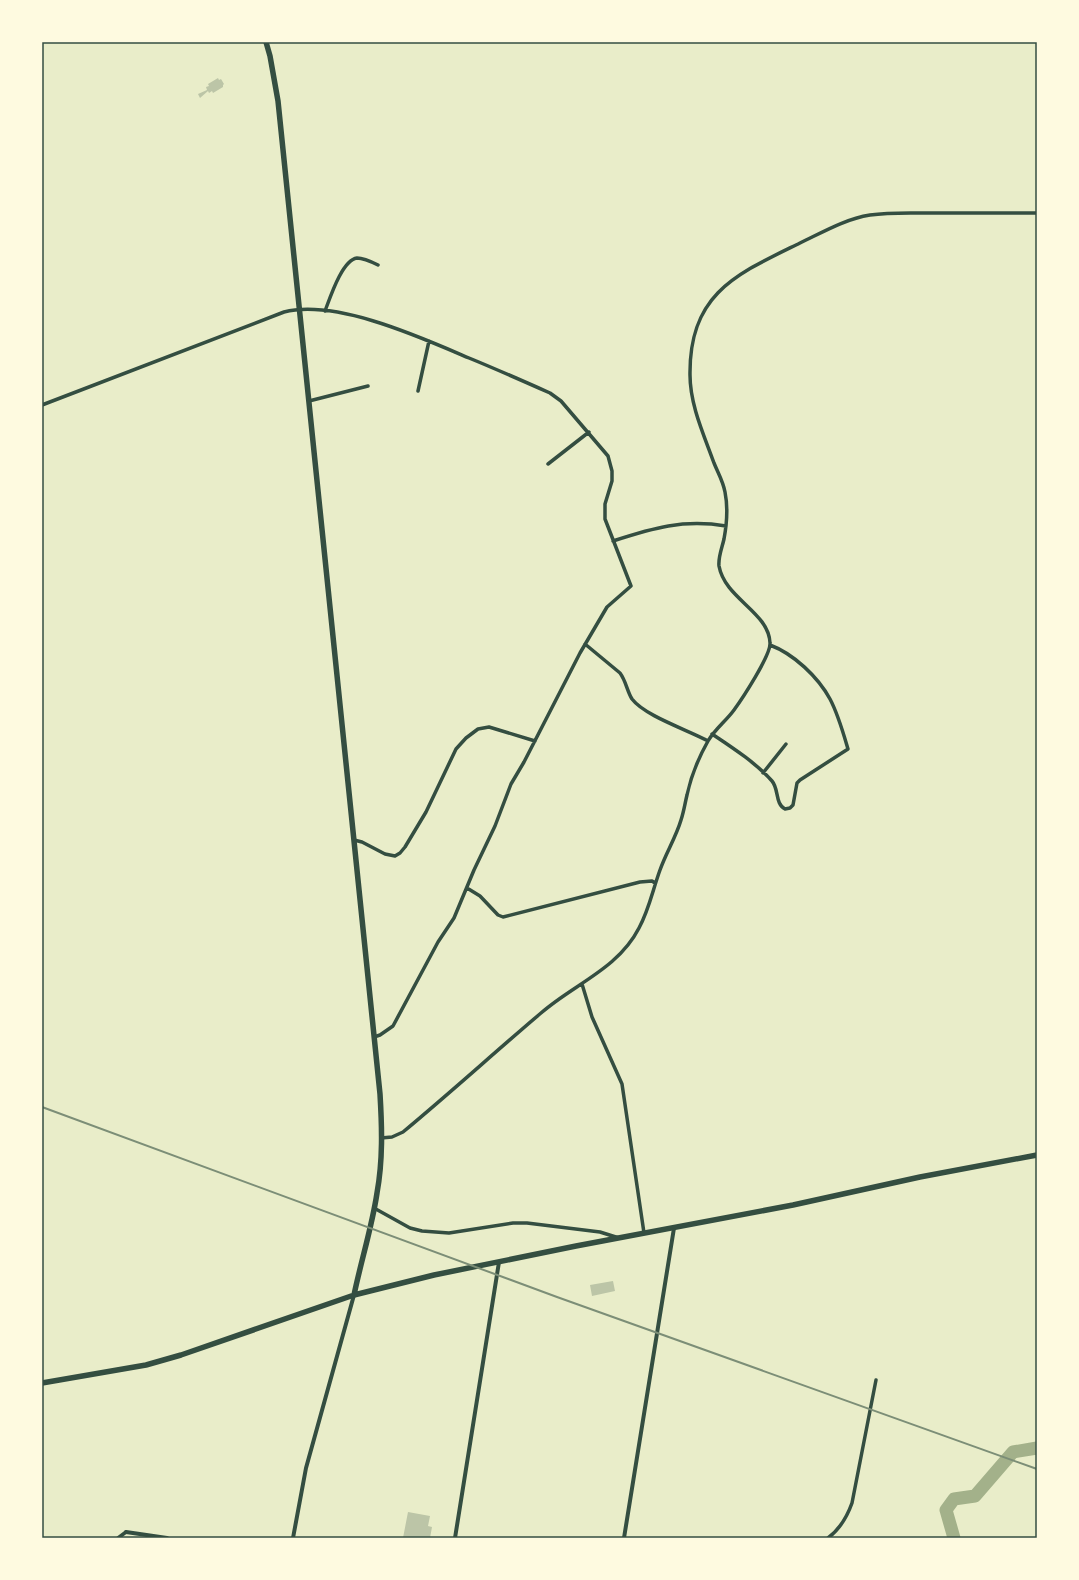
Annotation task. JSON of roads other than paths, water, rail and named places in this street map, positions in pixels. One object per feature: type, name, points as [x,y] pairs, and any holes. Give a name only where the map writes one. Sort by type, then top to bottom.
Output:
[{"type":"main road","points":[[266,42],[278,101],[380,1094],[380,1175],[354,1295]]},
{"type":"main road","points":[[42,1383],[146,1365],[181,1355],[354,1295],[434,1275],[793,1205],[920,1177],[1037,1155]]},
{"type":"street","points":[[381,1138],[392,1137],[403,1132],[542,1012],[608,966],[619,956],[634,936],[645,915],[655,883],[679,826],[692,776],[708,741],[712,734],[742,699],[759,670],[770,645],[766,629],[760,619],[729,589],[720,573],[718,562],[726,526],[727,504],[723,483],[715,465],[698,416],[692,392],[690,374],[691,350],[697,328],[710,303],[725,285],[746,270],[839,224],[862,216],[892,213],[1037,213]]},
{"type":"street","points":[[325,311],[340,276],[349,262],[360,258],[378,265]]},
{"type":"street","points":[[42,404],[284,312],[299,309],[325,311],[372,321],[429,341],[556,397],[589,432],[608,456],[611,462],[612,481],[605,504],[604,519],[631,586],[607,608],[511,784],[496,826],[454,918],[438,942],[392,1026],[380,1035],[374,1037]]},
{"type":"street","points":[[418,391],[429,341]]},
{"type":"street","points":[[309,401],[368,386]]},
{"type":"street","points":[[548,464],[589,432]]},
{"type":"street","points":[[613,541],[674,524],[694,522],[726,526]]},
{"type":"street","points":[[586,644],[620,673],[624,678],[632,698],[641,707],[658,718],[708,741]]},
{"type":"street","points":[[712,734],[749,760],[773,782],[781,807],[785,809],[788,809],[793,805],[797,783],[800,780],[848,749],[842,728],[824,688],[797,661],[783,651],[770,645]]},
{"type":"street","points":[[354,840],[362,842],[384,854],[395,856],[400,853],[426,812],[456,749],[466,738],[478,729],[489,727],[535,741]]},
{"type":"street","points":[[762,773],[786,744]]},
{"type":"street","points":[[467,888],[480,896],[498,915],[503,917],[640,882],[655,883]]},
{"type":"street","points":[[582,984],[592,1016],[622,1084],[644,1233]]},
{"type":"street","points":[[374,1208],[410,1228],[422,1231],[449,1233],[513,1223],[526,1223],[600,1232],[620,1238]]},
{"type":"street","points":[[624,1538],[674,1228]]},
{"type":"street","points":[[455,1538],[500,1262]]},
{"type":"street","points":[[293,1538],[306,1468],[354,1295]]},
{"type":"street","points":[[828,1538],[844,1522],[852,1503],[876,1380]]},
{"type":"street","points":[[118,1538],[126,1532],[167,1538]]},
{"type":"waterway","points":[[954,1538],[946,1510],[954,1499],[975,1496],[1013,1452],[1037,1448]]},
{"type":"railway","points":[[42,1107],[557,1297],[1037,1469]]}]
